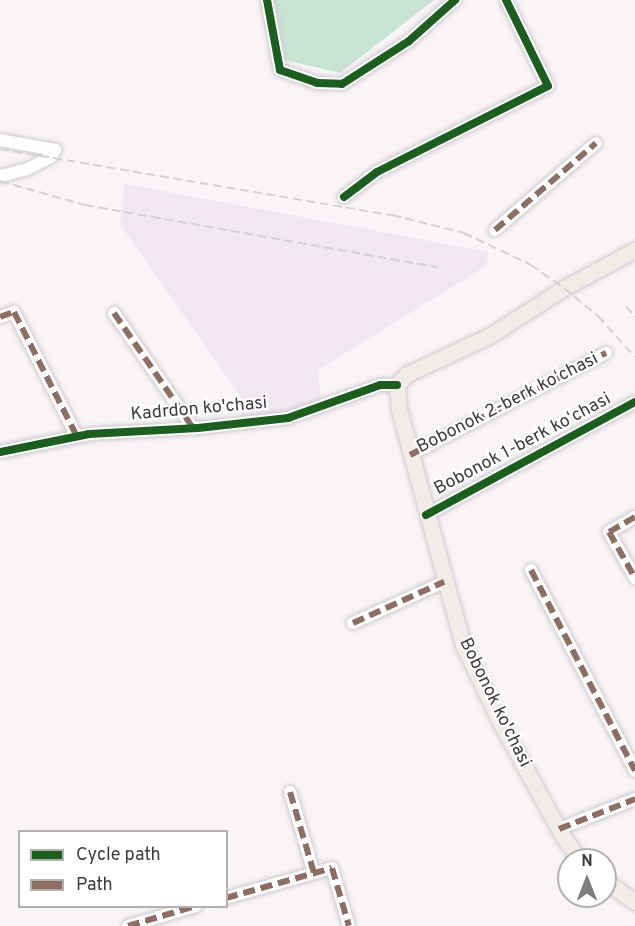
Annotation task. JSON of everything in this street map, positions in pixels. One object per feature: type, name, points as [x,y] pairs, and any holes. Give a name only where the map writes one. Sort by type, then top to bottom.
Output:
[{"type":"main road","points":[[397,385],[407,374],[489,336],[564,288],[635,250]]},
{"type":"main road","name":"Bobonok ko'chasi","points":[[397,385],[410,455],[426,515],[444,582],[474,672],[559,829],[572,848]]},
{"type":"main road","points":[[617,889],[635,902]]},
{"type":"street","points":[[267,0],[280,70],[317,83],[342,84],[409,41],[455,0]]},
{"type":"street","points":[[344,197],[377,172],[548,86],[506,0]]},
{"type":"street","points":[[0,140],[55,150],[51,157],[27,169],[0,176]]},
{"type":"street","points":[[495,230],[596,143]]},
{"type":"street","points":[[0,317],[14,312],[76,435]]},
{"type":"street","points":[[114,313],[193,428]]},
{"type":"street","name":"Bobonok 2-berk koʻchasi","points":[[410,455],[606,353]]},
{"type":"street","name":"Kadrdon ko'chasi","points":[[0,453],[76,435],[193,428],[288,418],[380,385],[397,385]]},
{"type":"street","name":"Bobonok 1-berk koʻchasi","points":[[426,515],[635,402]]},
{"type":"street","points":[[635,517],[609,532],[635,578]]},
{"type":"street","points":[[531,570],[635,771]]},
{"type":"street","points":[[353,623],[444,582]]},
{"type":"street","points":[[290,792],[314,873]]},
{"type":"street","points":[[559,829],[635,800]]},
{"type":"street","points":[[228,897],[332,868],[349,926]]},
{"type":"street","points":[[128,926],[189,908]]},
{"type":"shaded area","points":[[125,184],[489,252],[486,266],[318,370],[321,401],[287,414],[242,417],[238,393],[120,224]]},
{"type":"green space","points":[[274,0],[434,0],[340,73],[285,60]]},
{"type":"railway","points":[[0,149],[392,215],[464,233],[531,265],[564,288],[598,316],[635,357]]},
{"type":"railway","points":[[0,181],[85,205],[438,267]]},
{"type":"railway","points":[[626,306],[635,317]]},
{"type":"marked path","points":[[495,230],[596,143]]},
{"type":"marked path","points":[[0,317],[14,312],[76,435]]},
{"type":"marked path","points":[[114,313],[193,428]]},
{"type":"marked path","points":[[410,455],[606,353]]},
{"type":"marked path","points":[[635,517],[609,532],[635,578]]},
{"type":"marked path","points":[[531,570],[635,771]]},
{"type":"marked path","points":[[353,623],[444,582]]},
{"type":"marked path","points":[[290,792],[314,873]]},
{"type":"marked path","points":[[559,829],[635,799]]},
{"type":"marked path","points":[[228,897],[332,868],[349,926]]},
{"type":"marked path","points":[[128,926],[189,908]]},
{"type":"cycle path","points":[[267,0],[280,70],[317,83],[342,84],[409,41],[455,0]]},
{"type":"cycle path","points":[[344,197],[377,172],[548,86],[506,0]]},
{"type":"cycle path","points":[[0,452],[89,434],[198,428],[288,418],[380,385],[397,385]]},
{"type":"cycle path","points":[[426,515],[635,402]]}]
